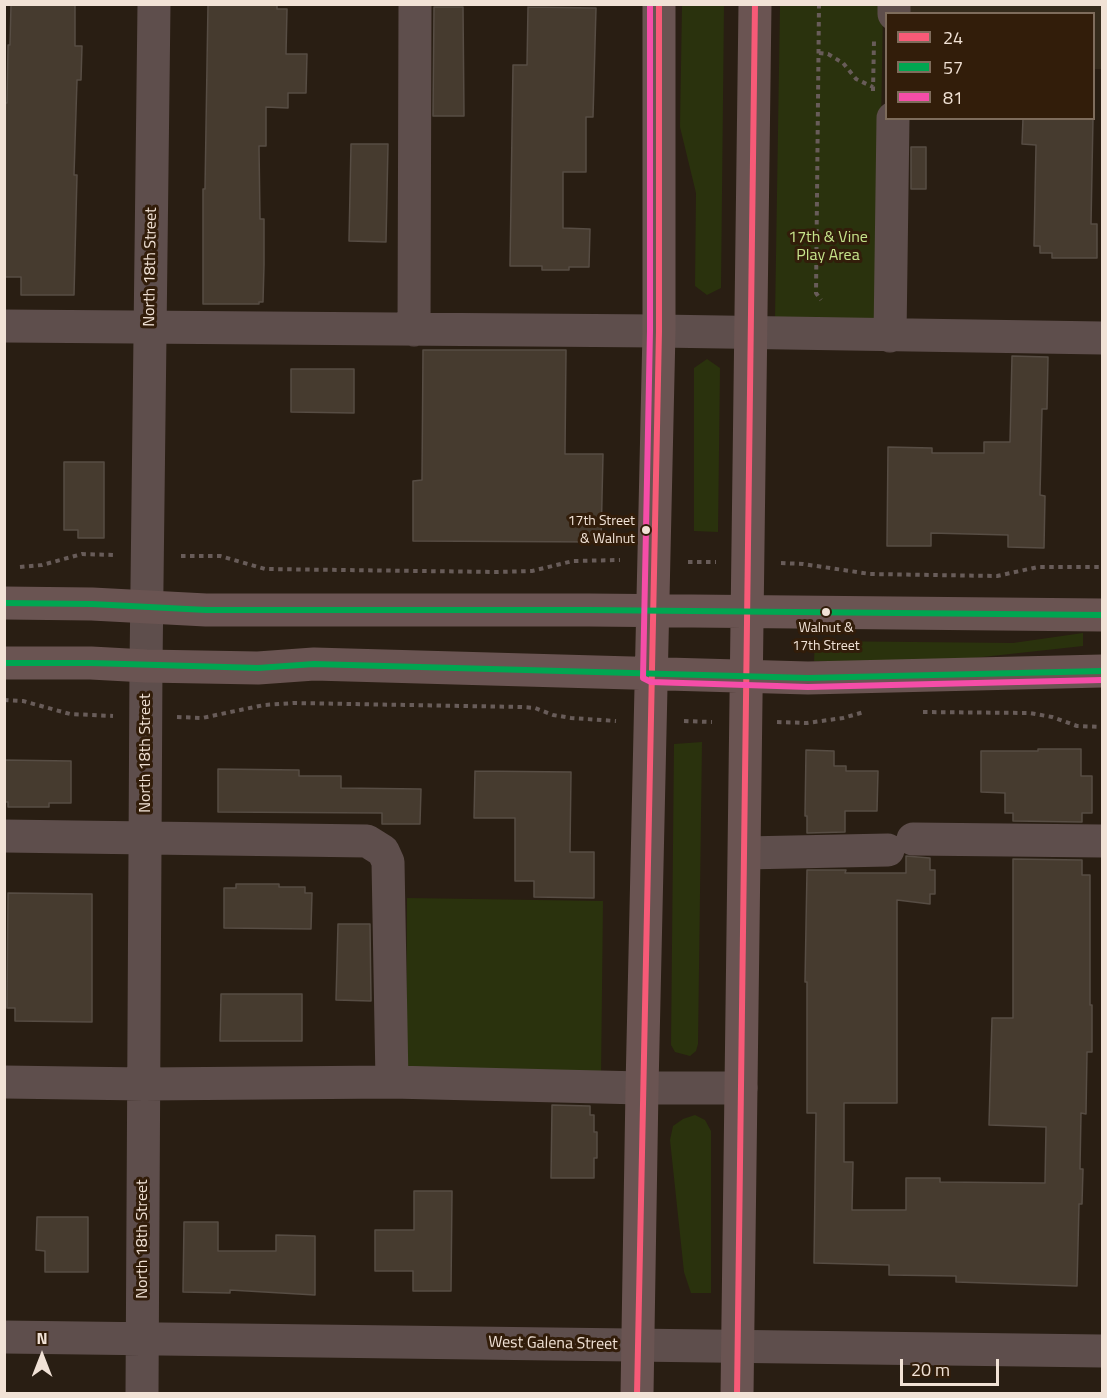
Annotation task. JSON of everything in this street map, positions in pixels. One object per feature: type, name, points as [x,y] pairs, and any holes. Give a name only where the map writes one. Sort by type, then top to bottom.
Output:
[{"type":"main road","points":[[637,1394],[659,331],[659,4]]},
{"type":"main road","points":[[737,1394],[755,4]]},
{"type":"main road","points":[[4,603],[92,603],[206,610],[421,609],[1102,615]]},
{"type":"main road","points":[[4,663],[258,668],[314,664],[808,678],[1102,671]]},
{"type":"street","name":"North 18th Street","points":[[142,1394],[146,666],[154,4]]},
{"type":"street","points":[[414,330],[416,4]]},
{"type":"street","points":[[890,336],[893,120]]},
{"type":"street","points":[[4,326],[752,332],[1102,338]]},
{"type":"street","points":[[4,836],[367,842],[383,851],[388,862],[392,1082]]},
{"type":"street","points":[[745,852],[900,844],[1102,842]]},
{"type":"street","points":[[4,1082],[144,1084],[392,1082],[741,1088]]},
{"type":"street","name":"West Galena Street","points":[[4,1337],[1102,1351]]},
{"type":"path","points":[[816,293],[819,4]]},
{"type":"path","points":[[819,52],[828,54],[843,63],[856,79],[873,87]]},
{"type":"path","points":[[15,568],[42,565],[82,554],[120,555]]},
{"type":"path","points":[[177,556],[219,556],[265,569],[498,572],[532,571],[573,561],[803,564],[870,574],[997,576],[1038,567],[1102,567]]},
{"type":"path","points":[[4,700],[23,701],[70,714],[118,716]]},
{"type":"path","points":[[174,717],[202,718],[264,705],[294,703],[522,707],[587,721],[807,723],[871,711]]},
{"type":"path","points":[[916,711],[1030,713],[1052,717],[1077,726],[1102,727]]},
{"type":"shaded area","points":[[904,4],[1102,5],[1102,69],[1095,69],[1095,12],[904,12]]},
{"type":"green space","points":[[682,5],[724,5],[721,288],[707,295],[695,286],[696,193],[680,127]]},
{"type":"green space","name":"17th & Vine Play Area","points":[[780,5],[883,5],[878,320],[775,318]]},
{"type":"green space","points":[[707,359],[720,368],[718,532],[694,531],[694,368]]},
{"type":"green space","points":[[1083,633],[1083,646],[937,662],[814,661],[815,641],[1013,643]]},
{"type":"green space","points":[[702,742],[698,1044],[696,1051],[690,1056],[675,1052],[671,1045],[674,744]]},
{"type":"green space","points":[[407,898],[603,901],[601,1078],[406,1077]]},
{"type":"green space","points":[[695,1115],[705,1120],[711,1131],[711,1293],[691,1293],[684,1272],[670,1140],[673,1126]]},
{"type":"building","points":[[11,4],[75,4],[75,46],[82,46],[81,80],[77,80],[74,295],[21,295],[21,277],[4,277],[4,103],[7,103]]},
{"type":"building","points":[[208,4],[277,4],[277,9],[287,9],[286,54],[307,54],[306,93],[288,93],[288,108],[266,107],[266,146],[259,146],[260,219],[264,219],[264,265],[263,302],[259,304],[203,304],[203,189],[205,189]]},
{"type":"building","points":[[434,7],[463,7],[464,116],[433,116]]},
{"type":"building","points":[[528,7],[596,8],[593,117],[586,117],[586,172],[563,172],[563,228],[590,229],[589,267],[542,270],[542,266],[510,266],[513,65],[527,65]]},
{"type":"building","points":[[1023,120],[1093,120],[1091,224],[1097,224],[1097,258],[1052,258],[1052,253],[1040,253],[1040,246],[1034,246],[1036,145],[1022,144]]},
{"type":"building","points":[[351,144],[388,144],[386,242],[349,241]]},
{"type":"building","points":[[911,147],[926,147],[926,189],[911,189]]},
{"type":"building","points":[[423,350],[566,350],[565,454],[603,454],[601,542],[413,541],[413,481],[422,480]]},
{"type":"building","points":[[1012,356],[1048,357],[1047,409],[1042,409],[1040,495],[1045,496],[1044,548],[1008,547],[1008,535],[931,533],[931,546],[887,546],[888,447],[932,448],[932,453],[984,453],[984,442],[1010,442]]},
{"type":"building","points":[[291,369],[354,369],[354,413],[291,412]]},
{"type":"building","points":[[64,462],[104,462],[104,538],[78,538],[78,530],[64,530]]},
{"type":"building","points":[[1038,749],[1081,749],[1081,776],[1092,776],[1092,813],[1082,813],[1082,822],[1013,821],[1013,813],[1005,813],[1005,793],[981,792],[981,751],[1038,751]]},
{"type":"building","points":[[806,750],[834,751],[834,766],[846,766],[846,771],[878,771],[877,811],[845,811],[845,832],[807,833]]},
{"type":"building","points":[[4,760],[71,761],[71,803],[49,803],[49,807],[8,807],[8,802],[4,802]]},
{"type":"building","points":[[218,769],[299,770],[299,776],[341,776],[341,788],[421,789],[420,824],[382,824],[382,813],[218,812]]},
{"type":"building","points":[[475,771],[571,772],[570,852],[594,852],[594,898],[534,897],[534,881],[515,881],[515,818],[474,818]]},
{"type":"building","points":[[906,856],[930,858],[930,870],[935,870],[935,894],[930,894],[930,904],[897,900],[897,1103],[844,1103],[844,1162],[853,1162],[852,1210],[906,1210],[906,1178],[940,1178],[940,1182],[1045,1183],[1046,1127],[989,1125],[992,1018],[1013,1018],[1013,859],[1082,860],[1082,875],[1090,875],[1092,1052],[1087,1052],[1086,1114],[1081,1113],[1080,1169],[1083,1169],[1082,1204],[1079,1204],[1077,1286],[956,1282],[956,1276],[889,1275],[889,1265],[814,1263],[816,1113],[807,1113],[807,982],[805,982],[807,870],[846,870],[845,873],[906,873]]},
{"type":"building","points":[[236,884],[279,884],[279,887],[305,887],[305,893],[312,893],[311,929],[224,928],[224,888],[236,888]]},
{"type":"building","points":[[8,893],[92,894],[92,1022],[15,1021],[15,1008],[7,1008]]},
{"type":"building","points":[[338,924],[370,924],[371,1001],[336,1000]]},
{"type":"building","points":[[221,994],[302,994],[302,1041],[220,1041]]},
{"type":"building","points":[[552,1105],[590,1106],[590,1115],[594,1115],[594,1132],[597,1132],[594,1178],[551,1178]]},
{"type":"building","points":[[414,1191],[452,1191],[451,1291],[413,1291],[413,1271],[375,1271],[375,1230],[414,1230]]},
{"type":"building","points":[[37,1217],[88,1217],[88,1272],[45,1272],[45,1251],[36,1250]]},
{"type":"building","points":[[184,1222],[218,1222],[218,1251],[276,1251],[276,1235],[315,1236],[315,1295],[230,1290],[230,1293],[183,1292]]},
{"type":"transit line","name":"81","points":[[650,4],[650,331],[643,678],[651,682],[808,687],[1102,680]]},
{"type":"transit line","name":"24","points":[[637,1394],[659,331],[659,4]]},
{"type":"transit line","name":"24","points":[[737,1394],[755,4]]},
{"type":"transit line","name":"57","points":[[4,603],[92,604],[206,610],[589,610],[1102,615]]},
{"type":"transit line","name":"57","points":[[4,663],[258,668],[314,664],[808,678],[1102,671]]},
{"type":"place","name":"17th Street & Walnut","points":[[646,530]]},
{"type":"place","name":"Walnut & 17th Street","points":[[826,612]]}]
